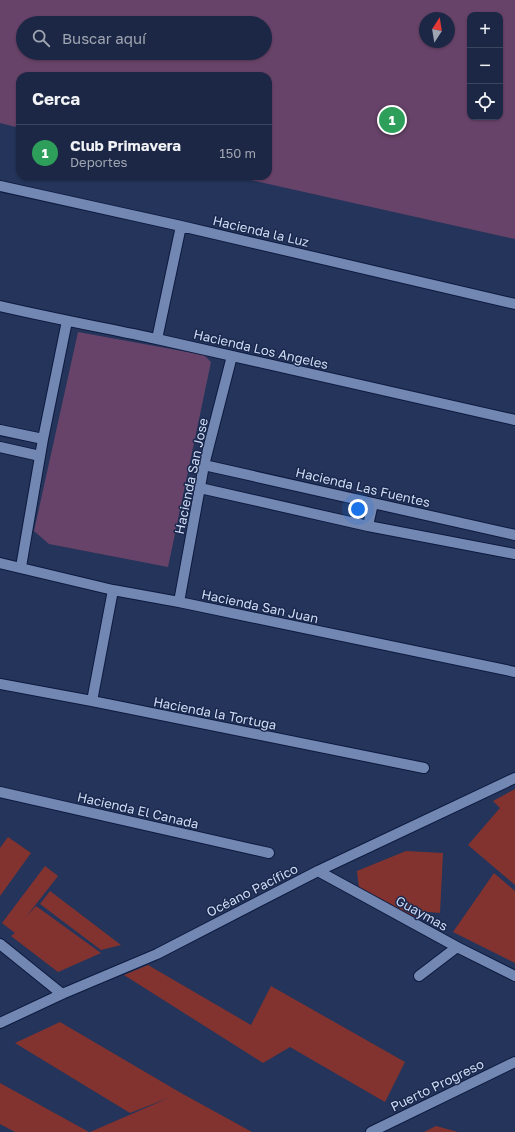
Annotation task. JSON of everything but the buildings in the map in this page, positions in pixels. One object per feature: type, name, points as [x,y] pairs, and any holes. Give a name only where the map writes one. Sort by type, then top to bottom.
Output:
[{"type":"street","name":"Hacienda la Luz","points":[[0,186],[182,226],[515,304]]},
{"type":"street","points":[[157,339],[182,226]]},
{"type":"street","name":"Hacienda Los Angeles","points":[[0,306],[157,339],[515,420]]},
{"type":"street","points":[[21,567],[40,456],[67,321]]},
{"type":"street","name":"Hacienda San Jose","points":[[179,602],[204,465],[232,356]]},
{"type":"street","points":[[0,430],[43,440]]},
{"type":"street","points":[[0,447],[40,456]]},
{"type":"street","name":"Hacienda Las Fuentes","points":[[204,465],[515,535]]},
{"type":"street","points":[[200,488],[368,526],[515,554]]},
{"type":"street","points":[[368,526],[373,503]]},
{"type":"street","name":"Hacienda San Juan","points":[[0,563],[113,590],[179,602],[515,672]]},
{"type":"street","points":[[92,701],[113,590]]},
{"type":"street","name":"Hacienda la Tortuga","points":[[0,684],[92,701],[424,768]]},
{"type":"street","name":"Océano Pacífico","points":[[0,1023],[62,994],[157,954],[318,871],[515,778]]},
{"type":"street","name":"Hacienda El Canada","points":[[0,792],[270,853]]},
{"type":"street","name":"Guaymas","points":[[318,871],[457,947],[515,976]]},
{"type":"street","points":[[0,944],[62,994]]},
{"type":"street","points":[[418,976],[457,947]]},
{"type":"street","name":"Puerto Progreso","points":[[371,1132],[515,1062]]},
{"type":"shaded area","points":[[0,0],[515,0],[515,239],[251,180],[272,180],[272,72],[16,72],[16,127],[0,123]]},
{"type":"shaded area","points":[[78,332],[204,355],[211,362],[168,567],[49,544],[34,531]]},
{"type":"place","name":"Club Primavera","points":[[392,120]]}]
